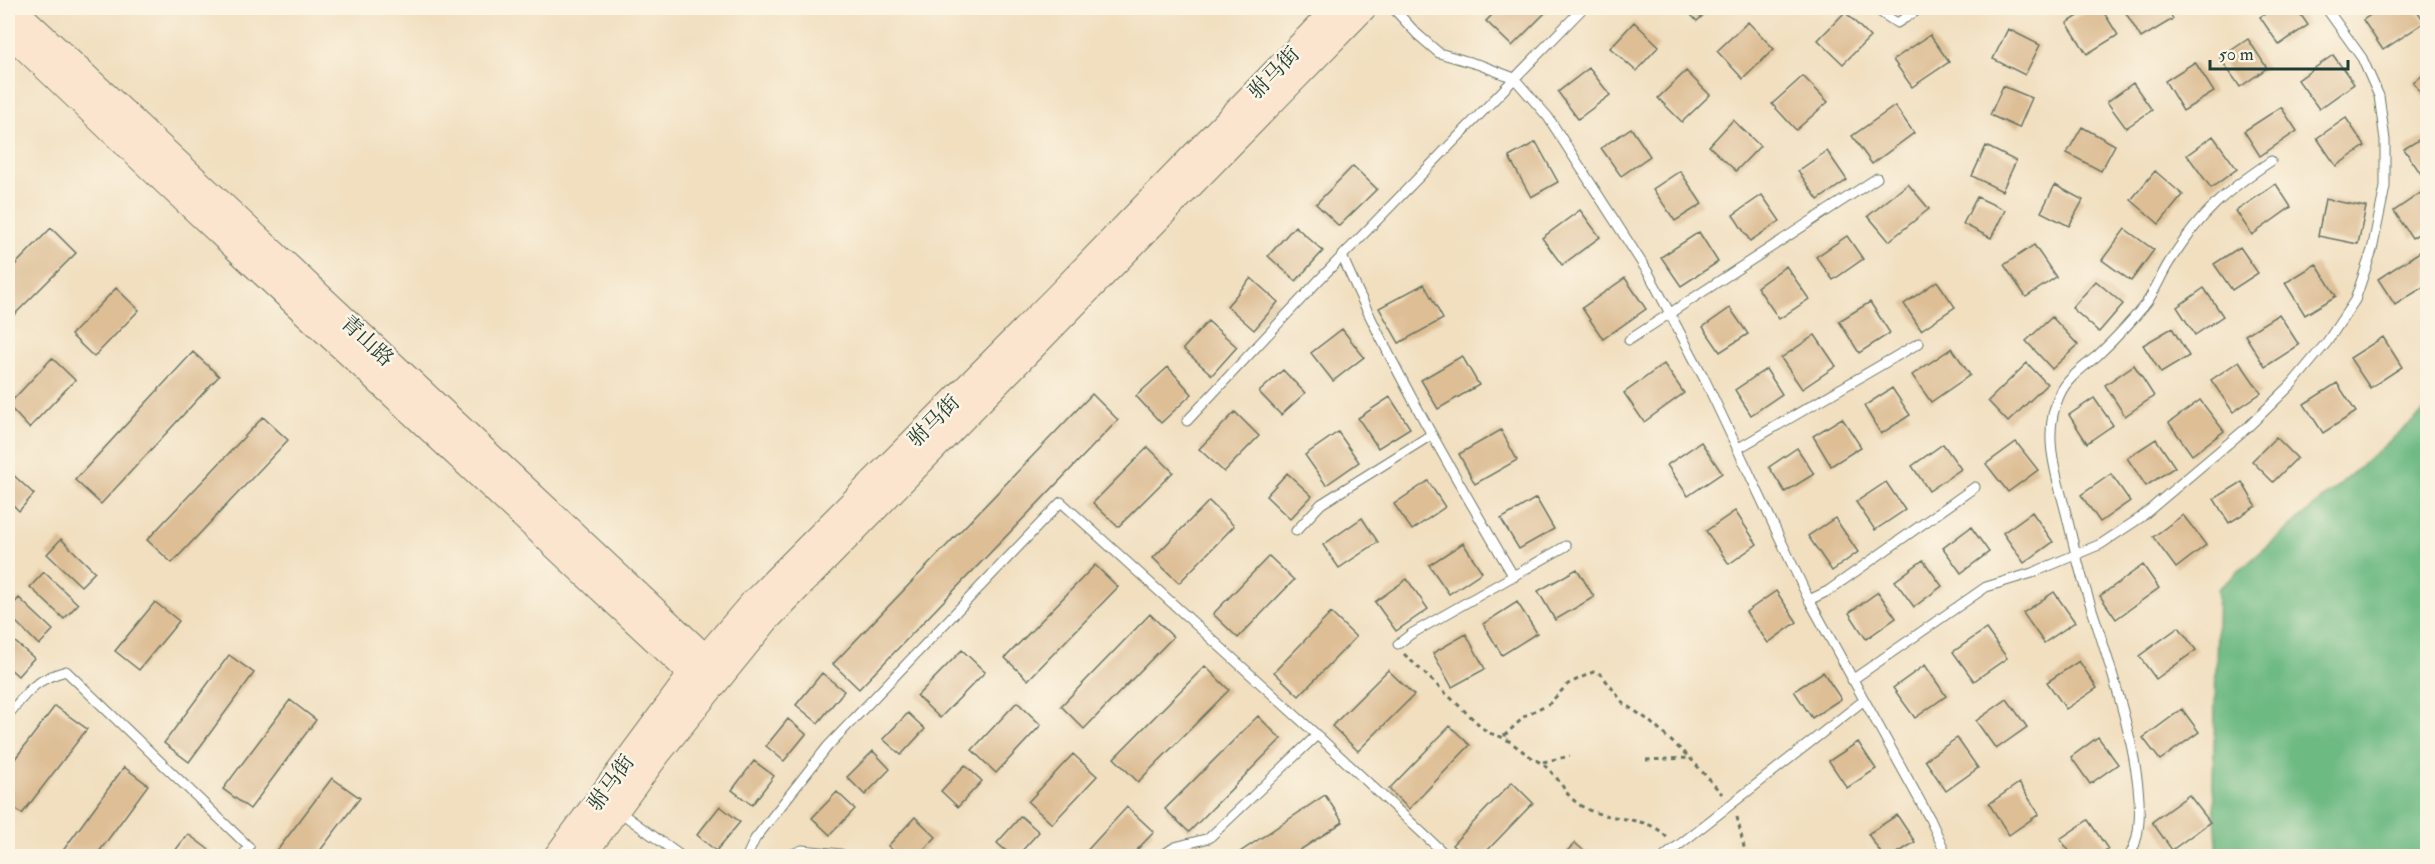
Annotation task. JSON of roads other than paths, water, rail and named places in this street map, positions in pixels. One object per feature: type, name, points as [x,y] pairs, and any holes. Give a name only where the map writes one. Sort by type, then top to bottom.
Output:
[{"type":"main road","name":"青山路","points":[[12,8],[707,674]]},
{"type":"main road","name":"驸马街","points":[[557,856],[608,803],[707,674],[750,606],[1066,288],[1337,8]]},
{"type":"main road","name":"驸马街","points":[[707,674],[766,620],[1363,8]]},
{"type":"main road","name":"青山路","points":[[8,31],[152,169],[707,674]]},
{"type":"main road","name":"驸马街","points":[[582,856],[608,803]]},
{"type":"lane","points":[[1394,8],[1439,53],[1480,64],[1514,78],[1548,117],[1649,274],[1705,380],[1809,600],[1930,819],[1947,856]]},
{"type":"lane","points":[[1187,421],[1342,256],[1583,8]]},
{"type":"lane","points":[[1874,8],[1897,22],[1921,8]]},
{"type":"lane","points":[[1852,680],[1986,587],[2032,573],[2101,544],[2140,518],[2249,426],[2291,384],[2327,342],[2355,300],[2372,250],[2385,187],[2385,140],[2379,96],[2361,58],[2329,8]]},
{"type":"lane","points":[[2129,856],[2137,836],[2136,773],[2115,684],[2076,554],[2051,453],[2050,425],[2060,394],[2072,377],[2127,327],[2152,294],[2188,234],[2232,187],[2271,161]]},
{"type":"lane","points":[[1629,340],[1877,178]]},
{"type":"lane","points":[[1342,256],[1365,307],[1431,435],[1514,577]]},
{"type":"lane","points":[[1737,449],[1919,343]]},
{"type":"lane","points":[[1296,531],[1321,504],[1431,435]]},
{"type":"lane","points":[[1809,600],[1828,591],[1975,487]]},
{"type":"lane","points":[[747,856],[755,839],[828,746],[1061,502],[1447,856]]},
{"type":"lane","points":[[1398,645],[1411,634],[1566,546]]},
{"type":"lane","points":[[8,715],[32,686],[46,677],[66,671],[249,847],[242,856]]},
{"type":"lane","points":[[1665,856],[1863,701]]},
{"type":"lane","points":[[1161,856],[1175,847],[1209,838],[1317,735]]},
{"type":"lane","points":[[608,803],[681,856]]},
{"type":"lane","points":[[787,856],[802,850],[846,856]]}]
